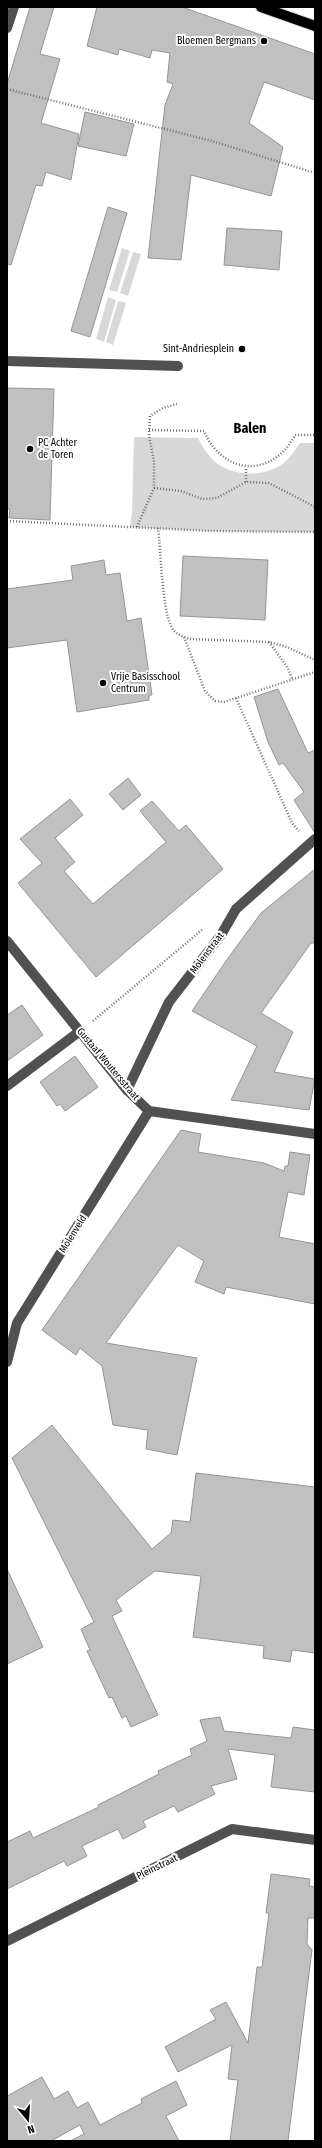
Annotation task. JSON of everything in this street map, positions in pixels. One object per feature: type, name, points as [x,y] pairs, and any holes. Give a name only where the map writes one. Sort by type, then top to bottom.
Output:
[{"type":"main road","points":[[261,7],[315,26]]},
{"type":"street","points":[[7,28],[14,7]]},
{"type":"street","points":[[7,361],[178,366]]},
{"type":"street","name":"Molenstraat","points":[[127,1090],[169,1002],[222,935],[236,909],[312,841]]},
{"type":"street","name":"Gustaaf Woutersstraat","points":[[7,941],[127,1090],[148,1111]]},
{"type":"street","points":[[7,1086],[80,1031]]},
{"type":"street","points":[[148,1111],[315,1134]]},
{"type":"street","name":"Molenveld","points":[[7,1362],[17,1323],[148,1111]]},
{"type":"street","name":"Pleinstraat","points":[[7,1941],[232,1829],[315,1840]]},
{"type":"path","points":[[7,89],[212,141],[315,173]]},
{"type":"path","points":[[137,527],[154,488],[154,462],[149,430],[150,416],[163,408],[177,404]]},
{"type":"path","points":[[149,430],[204,431],[215,450],[224,458],[246,467],[267,462],[277,457],[291,443],[295,435],[315,435]]},
{"type":"path","points":[[246,467],[246,482]]},
{"type":"path","points":[[154,488],[181,491],[202,499],[217,498],[246,482],[269,483],[315,507]]},
{"type":"path","points":[[7,521],[158,528],[315,532]]},
{"type":"path","points":[[158,528],[166,603],[171,627],[184,637],[205,691],[215,701],[224,702],[315,672]]},
{"type":"path","points":[[184,637],[268,642],[287,646],[315,660]]},
{"type":"path","points":[[268,642],[288,668],[292,679]]},
{"type":"path","points":[[236,698],[292,823],[312,841]]},
{"type":"path","points":[[80,1031],[205,928]]},
{"type":"shaded area","points":[[122,248],[130,251],[117,292],[109,290]]},
{"type":"shaded area","points":[[133,252],[141,254],[128,296],[120,293]]},
{"type":"shaded area","points":[[108,297],[116,300],[104,342],[96,339]]},
{"type":"shaded area","points":[[118,301],[126,303],[113,345],[106,342]]},
{"type":"shaded area","points":[[134,437],[198,438],[213,460],[221,466],[240,473],[250,474],[261,473],[279,466],[289,458],[300,443],[315,443],[315,532],[210,531],[130,527],[132,513]]},
{"type":"building","points":[[30,7],[54,7],[40,54],[60,59],[41,123],[79,134],[71,180],[46,172],[42,186],[36,185],[11,265],[7,264],[7,84]]},
{"type":"building","points":[[97,7],[182,7],[315,54],[315,100],[264,82],[249,123],[283,147],[271,196],[191,175],[181,260],[148,258],[165,105],[173,84],[167,82],[170,53],[152,50],[150,58],[119,49],[118,55],[87,46]]},
{"type":"building","points":[[85,112],[134,124],[126,156],[78,146]]},
{"type":"building","points":[[108,207],[127,213],[90,337],[71,331]]},
{"type":"building","points":[[227,228],[282,231],[279,270],[224,265]]},
{"type":"building","name":"PC Achter de Toren","points":[[7,388],[54,389],[50,520],[9,518],[10,509],[7,509]]},
{"type":"building","points":[[183,556],[268,560],[265,620],[180,616]]},
{"type":"building","points":[[104,560],[106,575],[120,573],[127,621],[141,618],[152,695],[149,695],[149,700],[77,712],[67,640],[7,648],[7,589],[73,580],[71,566]]},
{"type":"building","points":[[278,689],[308,753],[315,750],[315,833],[294,800],[304,792],[283,763],[279,765],[268,742],[254,697]]},
{"type":"building","points":[[128,778],[141,795],[123,810],[109,794]]},
{"type":"building","points":[[70,799],[83,815],[55,838],[75,862],[64,871],[93,904],[166,842],[140,811],[152,801],[179,831],[186,825],[223,869],[96,977],[18,883],[42,863],[20,839]]},
{"type":"building","points":[[315,869],[315,943],[311,943],[261,1013],[293,1032],[274,1072],[315,1079],[309,1110],[231,1100],[257,1046],[192,1011],[261,913]]},
{"type":"building","points":[[22,1005],[43,1035],[7,1061],[7,1015]]},
{"type":"building","points":[[75,1056],[98,1087],[65,1111],[60,1104],[57,1106],[40,1082]]},
{"type":"building","points":[[181,1130],[201,1134],[198,1152],[264,1163],[284,1171],[285,1166],[288,1166],[290,1152],[310,1155],[304,1195],[288,1192],[279,1237],[315,1244],[315,1304],[226,1287],[224,1294],[195,1282],[204,1261],[178,1245],[106,1343],[197,1358],[177,1455],[146,1449],[148,1430],[113,1425],[102,1366],[80,1348],[76,1355],[42,1330]]},
{"type":"building","points":[[52,1425],[152,1549],[171,1533],[173,1520],[190,1522],[196,1473],[315,1487],[315,1653],[292,1650],[290,1662],[263,1658],[264,1646],[193,1637],[201,1576],[155,1571],[116,1600],[122,1611],[112,1616],[158,1715],[131,1727],[126,1716],[122,1718],[112,1697],[109,1698],[87,1651],[90,1650],[81,1629],[94,1622],[12,1458]]},
{"type":"building","points":[[7,1569],[43,1647],[7,1664]]},
{"type":"building","points":[[220,1717],[224,1731],[291,1738],[293,1727],[315,1730],[315,1792],[271,1787],[275,1755],[228,1749],[237,1779],[211,1786],[215,1794],[178,1812],[174,1806],[143,1821],[146,1827],[123,1839],[118,1829],[82,1846],[87,1856],[67,1866],[64,1861],[7,1889],[7,1842],[30,1831],[33,1838],[99,1807],[98,1805],[159,1774],[158,1771],[192,1755],[190,1749],[207,1741],[200,1720]]},
{"type":"building","points":[[271,1874],[310,1879],[309,1886],[315,1887],[315,1918],[308,1918],[307,1944],[312,1950],[288,2141],[230,2141],[238,2080],[228,2079],[232,2045],[178,2072],[165,2047],[216,2019],[210,2010],[226,2002],[248,2043],[257,1967],[262,1967],[269,1913],[266,1913]]},
{"type":"building","points":[[42,2077],[54,2099],[68,2091],[77,2108],[88,2102],[100,2125],[142,2103],[141,2099],[176,2081],[187,2105],[166,2116],[179,2141],[70,2141],[84,2134],[80,2125],[51,2141],[7,2141],[7,2096]]},
{"type":"place","name":"Bloemen Bergmans","points":[[264,41]]},
{"type":"place","name":"Sint-Andriesplein","points":[[242,349]]},
{"type":"place","name":"PC Achter de Toren","points":[[30,449]]},
{"type":"place","name":"Vrije Basisschool Centrum","points":[[103,683]]},
{"type":"district","name":"Balen","points":[[250,428]]}]
